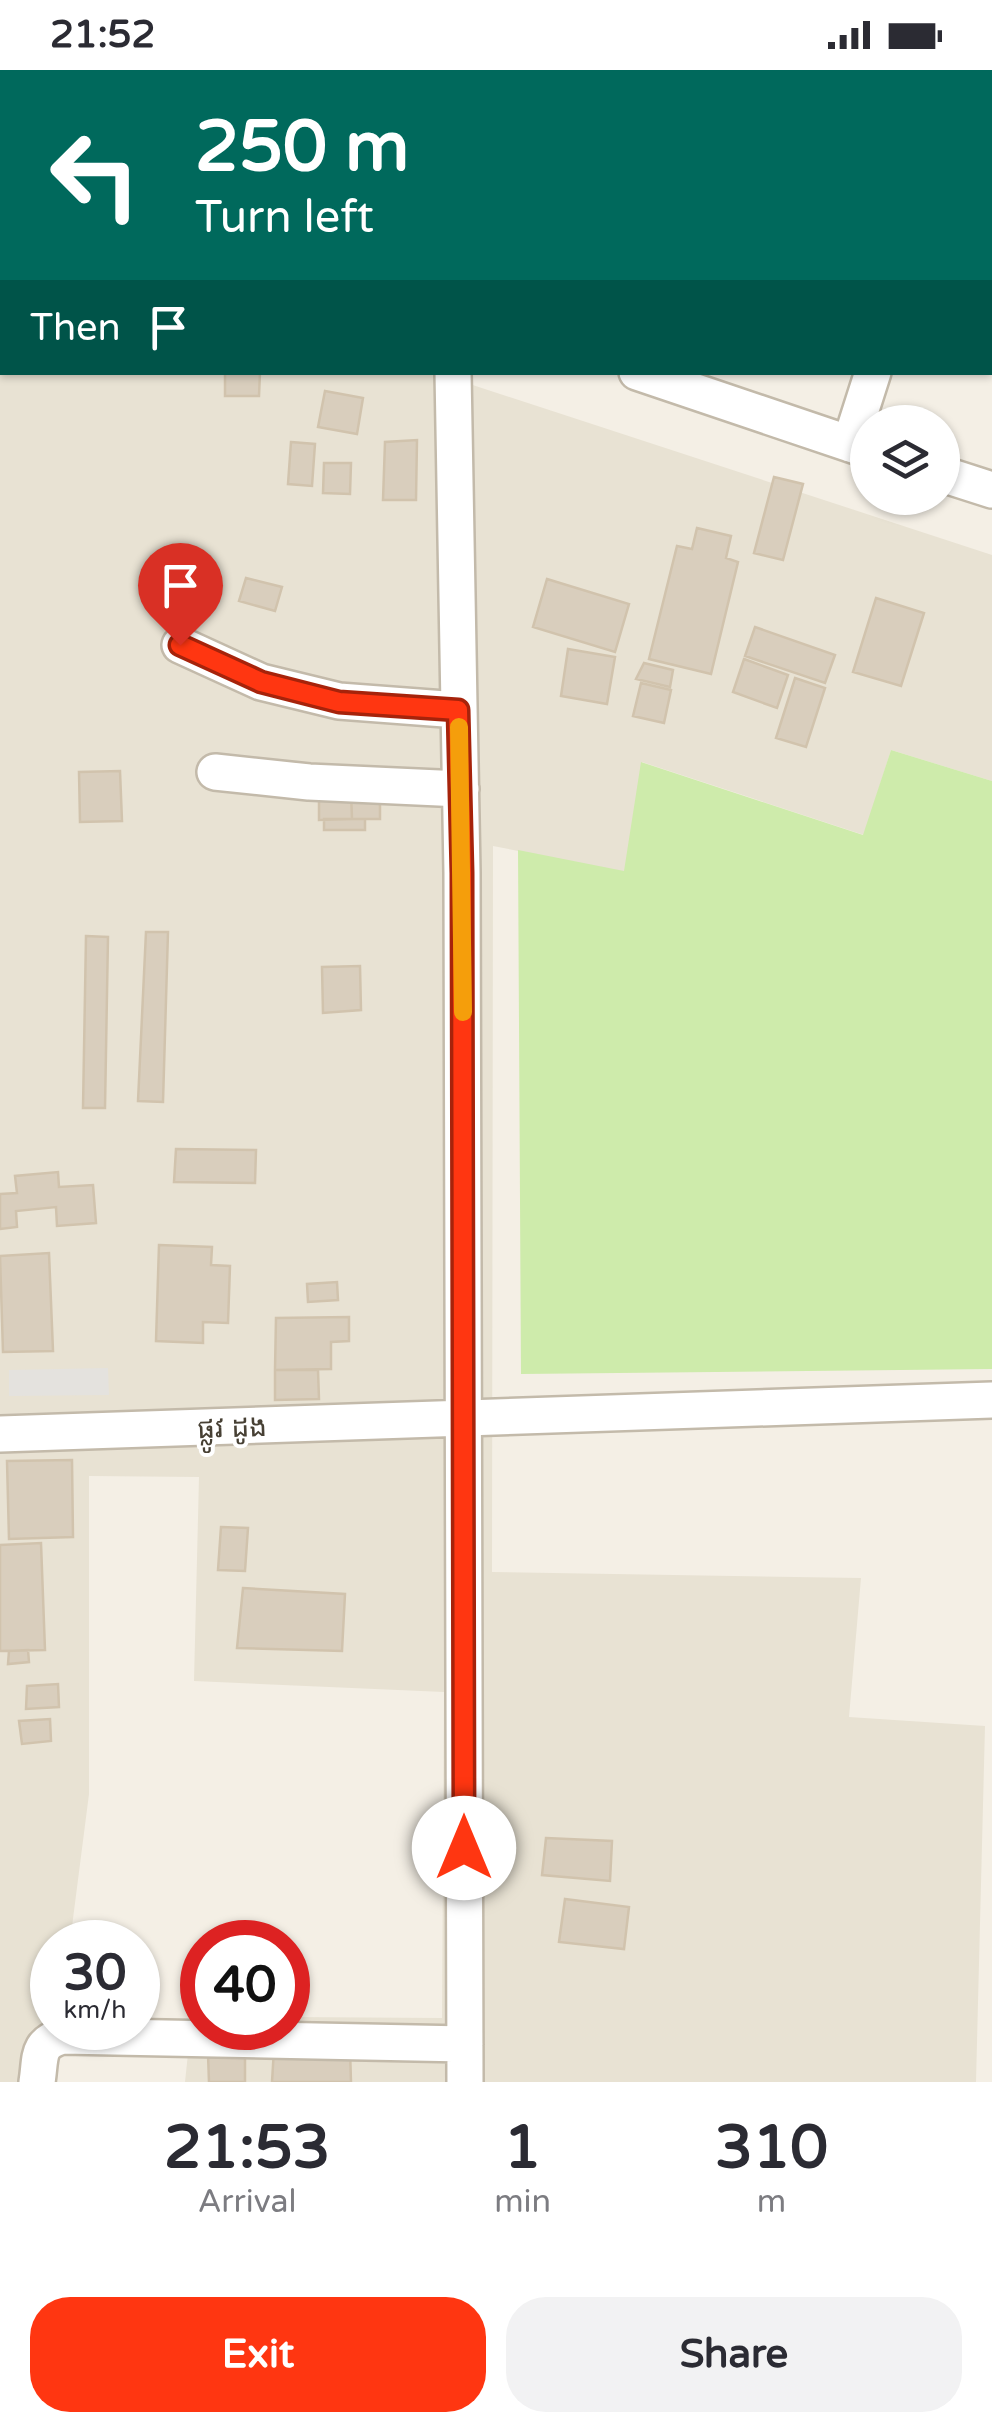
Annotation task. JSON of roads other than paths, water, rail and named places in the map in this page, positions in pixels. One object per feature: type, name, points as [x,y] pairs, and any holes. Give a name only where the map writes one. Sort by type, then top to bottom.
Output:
[{"type":"street","points":[[454,375],[460,789],[466,2082]]},
{"type":"street","points":[[652,375],[850,444]]},
{"type":"street","points":[[867,405],[872,375]]},
{"type":"street","points":[[960,480],[992,490]]},
{"type":"street","points":[[180,645],[261,682],[339,702],[458,710]]},
{"type":"street","points":[[215,772],[309,782],[460,789]]},
{"type":"street","name":"ផ្លូវ ដូង","points":[[0,1434],[992,1400]]},
{"type":"street","points":[[38,2082],[42,2049],[48,2040],[63,2036],[466,2044]]}]
